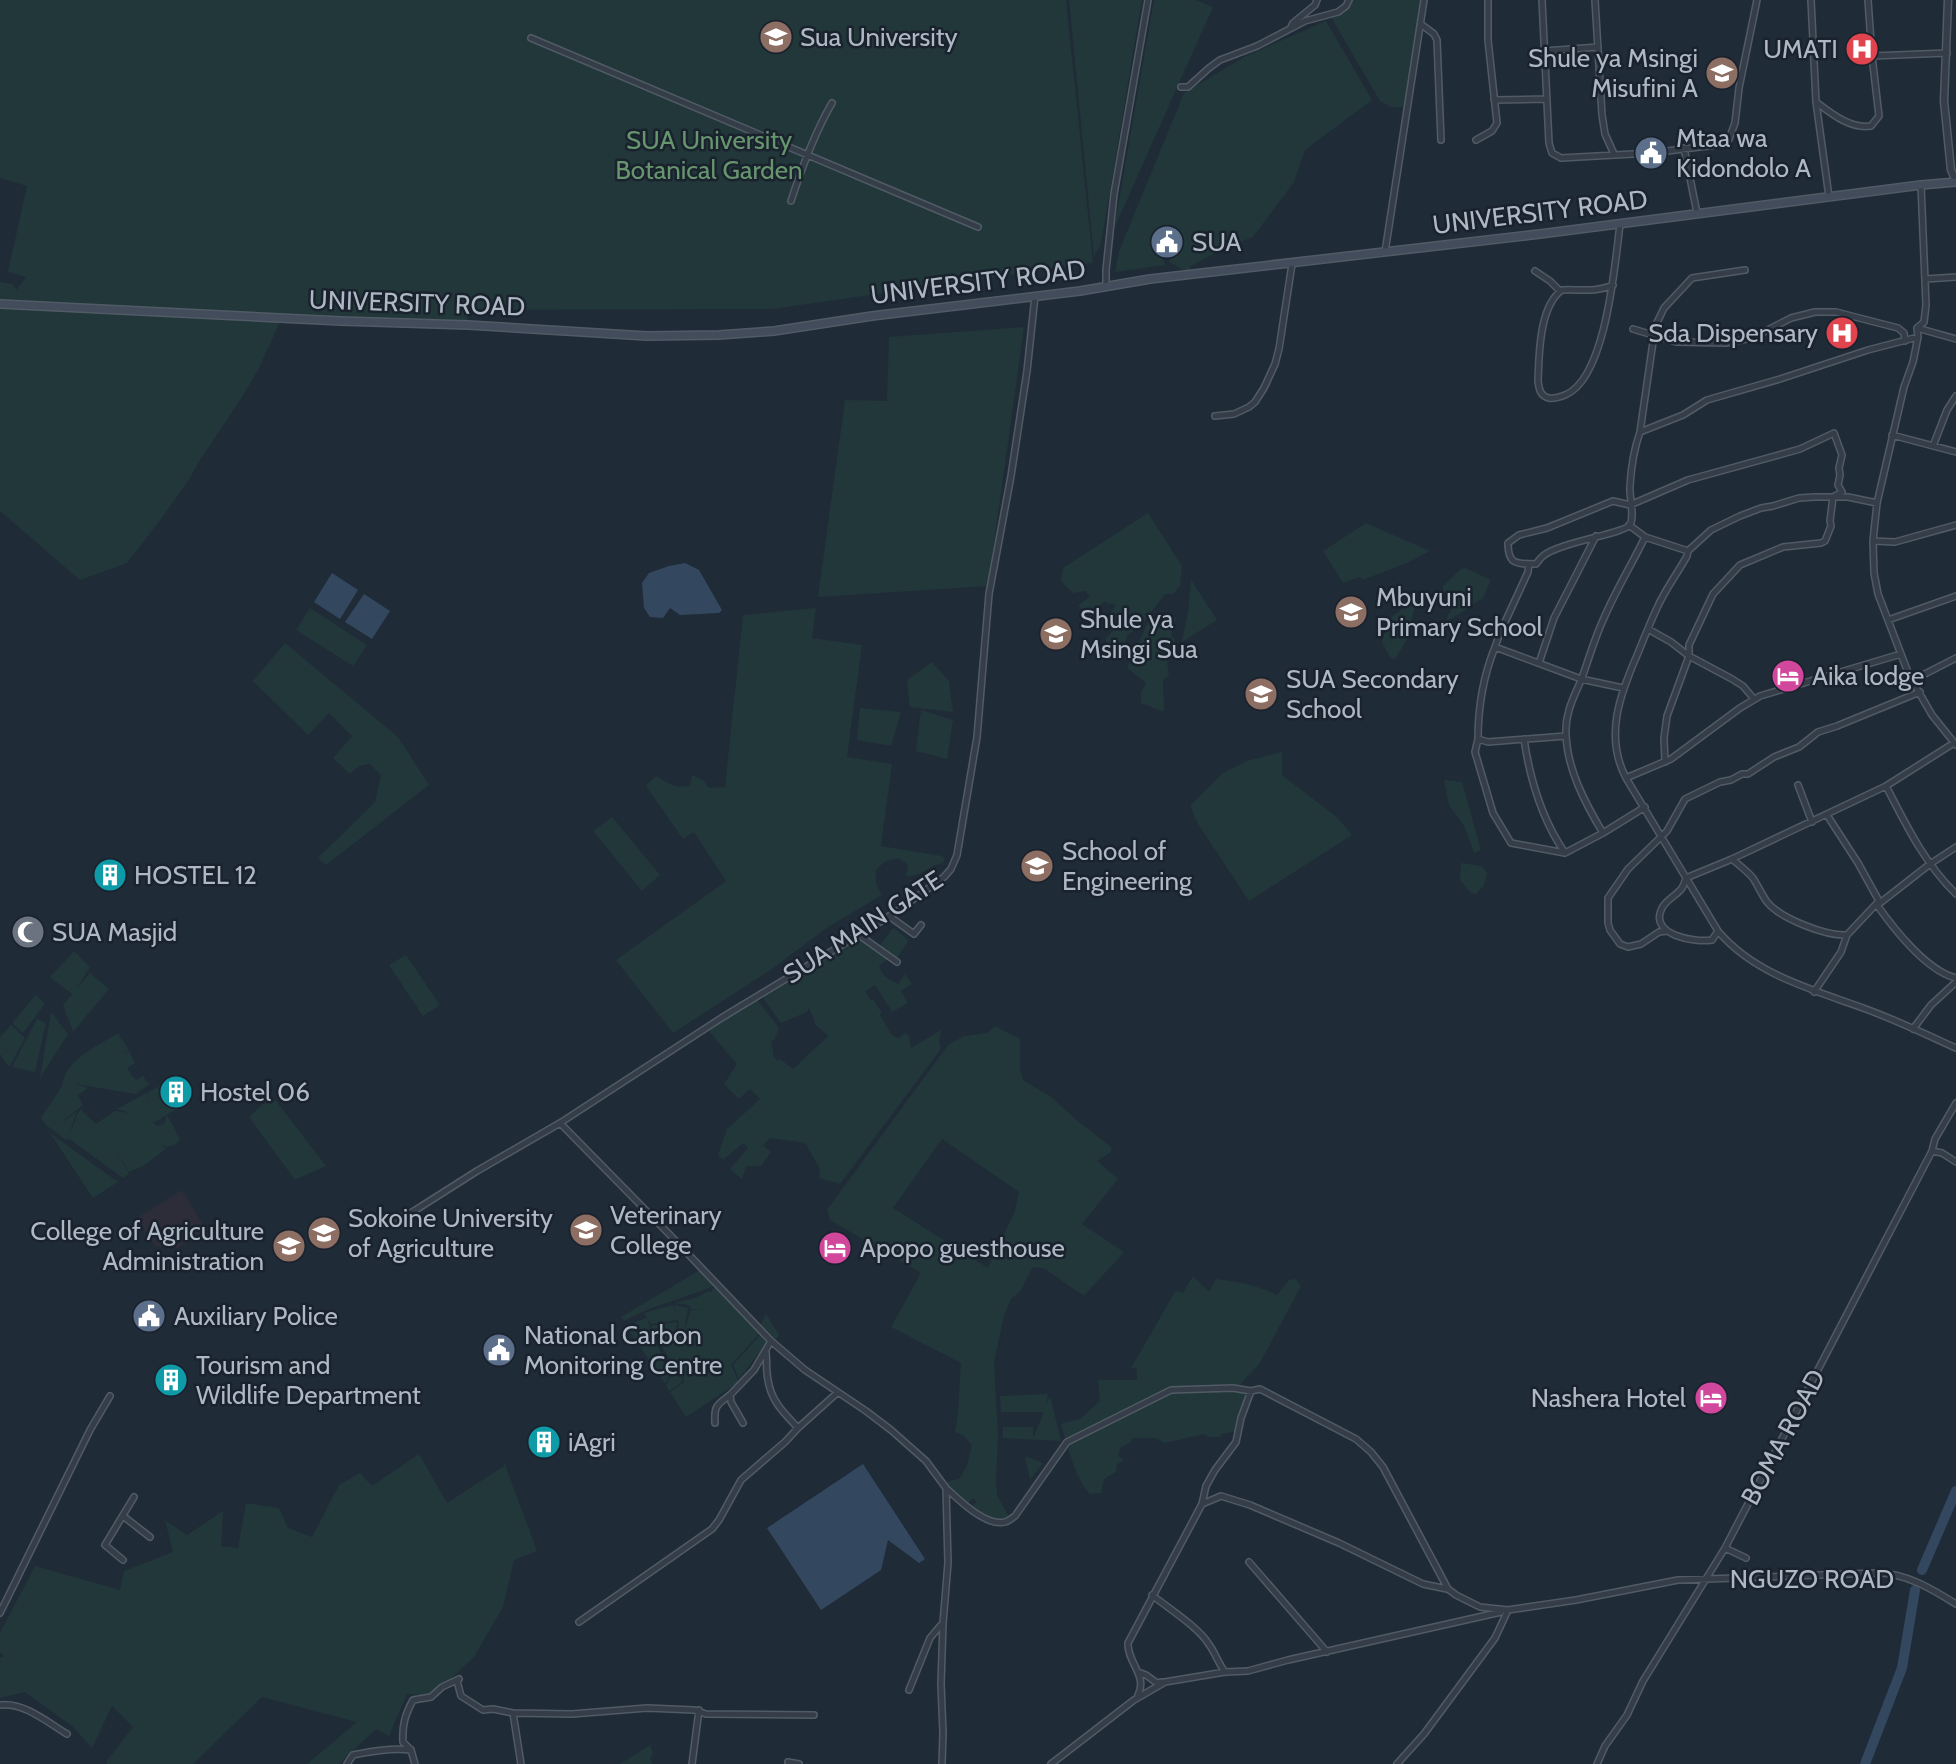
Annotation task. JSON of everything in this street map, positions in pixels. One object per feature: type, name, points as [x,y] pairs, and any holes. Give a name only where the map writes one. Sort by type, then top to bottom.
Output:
[{"type":"main road","name":"UNIVERSITY ROAD","points":[[0,304],[468,325],[647,336],[774,331],[1150,279],[1956,182]]},
{"type":"street","points":[[1106,287],[1105,270],[1114,194],[1148,0]]},
{"type":"street","points":[[1290,29],[1317,0]]},
{"type":"street","points":[[1181,88],[1188,87],[1220,60],[1257,46],[1305,21],[1338,12],[1349,0]]},
{"type":"street","points":[[1385,252],[1424,0]]},
{"type":"street","points":[[1476,140],[1492,131],[1497,120],[1488,40],[1488,0]]},
{"type":"street","points":[[1542,0],[1549,143],[1556,156],[1561,158],[1651,153],[1724,144],[1729,139],[1735,122],[1757,0]]},
{"type":"street","points":[[1595,0],[1602,115],[1605,134],[1614,154]]},
{"type":"street","points":[[1811,0],[1816,102],[1829,197]]},
{"type":"street","points":[[1816,102],[1854,126],[1867,127],[1875,123],[1879,116],[1868,0]]},
{"type":"street","points":[[1948,0],[1944,100],[1951,170],[1956,182]]},
{"type":"street","points":[[1422,25],[1434,34],[1437,40],[1441,140]]},
{"type":"street","points":[[531,38],[978,227]]},
{"type":"street","points":[[1544,51],[1598,47]]},
{"type":"street","points":[[1872,56],[1947,53]]},
{"type":"street","points":[[1494,100],[1546,99]]},
{"type":"street","points":[[791,201],[806,156],[832,103]]},
{"type":"street","points":[[1684,148],[1697,213]]},
{"type":"street","points":[[1917,328],[1924,322],[1926,305],[1921,185]]},
{"type":"street","points":[[1613,285],[1587,291],[1564,289],[1550,304],[1544,318],[1538,370],[1539,388],[1543,395],[1552,399],[1575,390],[1587,375],[1606,318],[1613,285],[1620,224]]},
{"type":"street","points":[[1215,416],[1234,414],[1249,407],[1264,388],[1279,349],[1292,264]]},
{"type":"street","points":[[1745,270],[1692,278],[1664,309],[1653,335],[1640,432],[1633,462],[1630,486],[1630,505],[1631,518],[1629,525],[1624,530],[1596,536],[1544,554],[1536,564],[1516,563],[1508,556],[1508,543],[1519,535],[1547,528],[1613,501],[1630,505],[1688,480],[1800,449],[1834,433],[1842,455],[1838,485],[1842,492],[1833,497]]},
{"type":"street","points":[[1535,271],[1560,291]]},
{"type":"street","points":[[1926,279],[1956,277]]},
{"type":"street","name":"SUA MAIN GATE","points":[[389,1223],[414,1211],[477,1171],[560,1124],[723,1017],[889,916],[944,877],[951,869],[957,855],[977,737],[989,594],[1015,450],[1035,296]]},
{"type":"street","points":[[1633,329],[1676,342],[1735,342],[1752,338],[1791,318],[1815,312],[1836,312],[1900,329],[1905,334],[1905,341]]},
{"type":"street","points":[[1718,931],[1713,940],[1700,941],[1677,937],[1667,931],[1660,917],[1661,910],[1669,898],[1681,889],[1686,878],[1886,786],[1955,744],[1932,715],[1913,680],[1878,594],[1874,573],[1873,541],[1877,503],[1918,337],[1917,328]]},
{"type":"street","points":[[1917,328],[1956,339]]},
{"type":"street","points":[[1640,432],[1683,415],[1707,400],[1918,337]]},
{"type":"street","points":[[1933,446],[1947,410],[1956,396]]},
{"type":"street","points":[[1892,435],[1956,452]]},
{"type":"street","points":[[1665,762],[1665,726],[1689,656],[1689,645],[1713,594],[1740,565],[1752,559],[1783,547],[1825,541],[1831,526],[1833,497]]},
{"type":"street","points":[[1877,503],[1848,497],[1799,498],[1740,516],[1711,530],[1688,551],[1658,606],[1623,688],[1615,729],[1616,747],[1626,778],[1718,931],[1730,946],[1745,957],[1814,992],[1864,1008],[1956,1048]]},
{"type":"street","points":[[1629,525],[1645,537],[1688,551]]},
{"type":"street","points":[[1873,541],[1895,542],[1956,525]]},
{"type":"street","points":[[1539,663],[1554,618],[1596,536]]},
{"type":"street","points":[[1603,833],[1577,783],[1570,760],[1566,725],[1573,696],[1604,618],[1645,537]]},
{"type":"street","points":[[1529,564],[1528,572],[1500,632],[1482,688],[1475,752],[1493,813],[1511,843],[1565,852],[1645,807]]},
{"type":"street","points":[[1888,620],[1956,596]]},
{"type":"street","points":[[1648,629],[1736,682],[1754,699]]},
{"type":"street","points":[[1495,647],[1581,679],[1623,688]]},
{"type":"street","points":[[1626,778],[1665,762],[1754,699],[1901,654]]},
{"type":"street","points":[[1913,680],[1956,658]]},
{"type":"street","points":[[1667,931],[1659,932],[1641,944],[1620,944],[1608,923],[1608,898],[1628,869],[1672,824],[1685,799],[1720,782],[1748,774],[1774,757],[1799,747],[1818,732],[1920,692]]},
{"type":"street","points":[[1478,739],[1488,742],[1566,736]]},
{"type":"street","points":[[1524,739],[1528,767],[1538,800],[1565,852]]},
{"type":"street","points":[[1798,785],[1812,822]]},
{"type":"street","points":[[1886,786],[1930,864],[1956,894]]},
{"type":"street","points":[[1827,815],[1858,863],[1878,903],[1909,943],[1930,964],[1956,980],[1931,1005],[1913,1029]]},
{"type":"street","points":[[1814,992],[1841,952],[1847,935],[1878,903],[1956,847]]},
{"type":"street","points":[[1732,859],[1751,876],[1767,901],[1782,915],[1825,933],[1847,935]]},
{"type":"street","points":[[889,916],[914,934],[921,925]]},
{"type":"street","points":[[859,934],[897,962]]},
{"type":"street","points":[[1944,974],[1948,980],[1947,990]]},
{"type":"street","name":"BOMA ROAD","points":[[1597,1764],[1605,1746],[1627,1715],[1643,1681],[1725,1548],[1956,1103]]},
{"type":"street","points":[[560,1124],[771,1341],[805,1370],[866,1411],[926,1461],[946,1488],[972,1511],[990,1520],[1005,1522],[1015,1516],[1066,1443],[1171,1390],[1260,1389],[1356,1439],[1371,1452],[1389,1478],[1448,1589],[1480,1607],[1508,1610]]},
{"type":"street","points":[[1932,1151],[1942,1153],[1956,1163]]},
{"type":"street","points":[[715,1423],[717,1404],[730,1395],[754,1370],[771,1341]]},
{"type":"street","points":[[765,1352],[767,1378],[773,1397],[778,1407],[798,1428]]},
{"type":"street","points":[[1134,1700],[1140,1692],[1142,1682],[1129,1655],[1128,1643],[1202,1504],[1206,1486],[1236,1442],[1251,1391]]},
{"type":"street","points":[[579,1622],[712,1529],[741,1480],[837,1393]]},
{"type":"street","points":[[730,1395],[743,1423]]},
{"type":"street","points":[[0,1613],[85,1440],[110,1396]]},
{"type":"street","points":[[942,1764],[941,1684],[948,1563],[946,1488]]},
{"type":"street","points":[[1202,1504],[1222,1496],[1250,1504],[1423,1584],[1448,1589]]},
{"type":"street","points":[[123,1560],[105,1545],[134,1497]]},
{"type":"street","points":[[123,1516],[150,1537]]},
{"type":"street","points":[[1725,1548],[1746,1558]]},
{"type":"street","points":[[1249,1562],[1327,1653]]},
{"type":"street","name":"NGUZO ROAD","points":[[1508,1610],[1678,1580],[1884,1573],[1923,1585],[1956,1604]]},
{"type":"street","points":[[1153,1595],[1198,1632],[1208,1643],[1225,1672]]},
{"type":"street","points":[[1138,1672],[1157,1683],[1248,1671],[1508,1610]]},
{"type":"street","points":[[1397,1764],[1424,1734],[1495,1637],[1508,1610]]},
{"type":"street","points":[[909,1690],[930,1638],[943,1623]]},
{"type":"street","points":[[415,1764],[411,1750],[403,1742],[402,1726],[413,1700],[431,1697],[442,1687],[458,1680],[461,1696],[473,1705],[483,1710],[513,1713],[572,1714],[647,1708],[699,1710],[706,1714],[814,1715]]},
{"type":"street","points":[[1051,1764],[1134,1700],[1165,1682]]},
{"type":"street","points":[[0,1705],[26,1709],[67,1734]]},
{"type":"street","points":[[692,1764],[699,1710]]},
{"type":"street","points":[[513,1713],[521,1764]]},
{"type":"street","points":[[347,1764],[353,1755],[371,1751],[391,1748],[411,1750]]},
{"type":"street","points":[[788,1762],[799,1764]]},
{"type":"shaded area","points":[[182,1190],[207,1231],[178,1248],[155,1246],[137,1218]]},
{"type":"green space","name":"SUA University Botanical Garden","points":[[0,0],[1066,0],[1093,263],[772,309],[467,310],[468,325],[238,316],[238,320],[280,322],[242,397],[190,478],[127,563],[80,580],[0,511],[0,305],[15,305],[15,300],[0,300],[0,282],[13,284],[16,290],[26,277],[8,272],[27,186],[0,178]]},
{"type":"green space","points":[[1069,0],[1142,0],[1101,244],[1094,257]]},
{"type":"green space","points":[[1154,0],[1196,0],[1213,7],[1114,229]]},
{"type":"green space","points":[[1350,0],[1421,0],[1405,107],[1390,107],[1380,101],[1331,17],[1347,9]]},
{"type":"green space","points":[[1326,21],[1372,100],[1305,150],[1294,182],[1253,237],[1224,248],[1191,266],[1189,273],[1169,262],[1178,235],[1157,237],[1165,265],[1115,272],[1119,251],[1184,93],[1244,57]]},
{"type":"green space","points":[[1024,327],[988,586],[818,597],[845,400],[887,401],[889,337]]},
{"type":"green space","points":[[1148,513],[1182,566],[1180,586],[1173,594],[1165,594],[1145,620],[1127,636],[1125,646],[1116,649],[1101,663],[1098,652],[1115,629],[1108,615],[1116,606],[1105,601],[1085,612],[1078,605],[1090,597],[1085,591],[1073,593],[1061,581],[1063,568]]},
{"type":"green space","points":[[1366,523],[1430,551],[1363,580],[1360,577],[1343,583],[1323,551]]},
{"type":"green space","points":[[1465,568],[1491,580],[1483,598],[1445,623],[1456,604],[1455,599],[1443,593],[1443,586]]},
{"type":"green space","points":[[1191,580],[1217,620],[1182,642],[1188,611]]},
{"type":"green space","points":[[1409,604],[1415,606],[1407,639],[1396,658],[1391,659],[1382,642],[1389,619]]},
{"type":"green space","points":[[310,608],[367,645],[353,666],[296,630]]},
{"type":"green space","points":[[816,608],[812,638],[862,645],[847,757],[892,764],[881,846],[942,856],[945,859],[943,863],[912,876],[906,876],[908,865],[898,858],[884,862],[876,870],[877,886],[882,895],[828,927],[769,971],[673,1033],[616,960],[726,881],[694,832],[683,839],[646,786],[656,776],[673,785],[690,785],[692,775],[703,780],[709,788],[725,787],[743,615]]},
{"type":"green space","points":[[1176,618],[1171,635],[1175,640],[1167,661],[1169,676],[1163,680],[1164,712],[1141,703],[1141,692],[1146,683],[1127,668],[1148,622],[1159,623]]},
{"type":"green space","points":[[285,643],[398,737],[429,785],[326,865],[318,858],[375,802],[381,775],[370,764],[359,766],[350,774],[333,758],[352,736],[329,713],[308,735],[253,681]]},
{"type":"green space","points":[[932,662],[949,681],[953,712],[910,707],[907,680]]},
{"type":"green space","points":[[860,708],[901,712],[891,746],[857,740]]},
{"type":"green space","points":[[921,710],[953,720],[947,759],[916,751]]},
{"type":"green space","points":[[1282,752],[1282,775],[1338,818],[1352,835],[1249,901],[1198,824],[1190,806],[1223,773],[1247,761]]},
{"type":"green space","points":[[1444,780],[1462,782],[1481,850],[1474,853],[1464,826],[1449,805]]},
{"type":"green space","points":[[612,817],[660,875],[642,891],[593,831]]},
{"type":"green space","points":[[1461,863],[1482,866],[1487,873],[1484,885],[1476,894],[1470,892],[1460,880]]},
{"type":"green space","points":[[893,928],[909,940],[895,961],[890,957],[879,966],[884,976],[898,984],[905,974],[912,984],[901,991],[908,1003],[892,1012],[875,985],[865,991],[882,1013],[880,1015],[892,1035],[898,1038],[906,1033],[911,1048],[941,1030],[941,1049],[840,1184],[819,1178],[820,1169],[805,1143],[770,1138],[763,1146],[771,1152],[761,1166],[746,1166],[742,1179],[730,1169],[748,1148],[743,1143],[723,1160],[718,1155],[727,1129],[760,1099],[750,1089],[739,1099],[724,1084],[737,1064],[706,1028],[755,997],[779,1028],[774,1041],[771,1040],[774,1057],[793,1069],[828,1036],[816,1025],[809,1008],[807,1012],[781,1023],[763,998],[788,982],[786,978],[858,938],[879,950]]},
{"type":"green space","points":[[74,951],[90,967],[77,988],[90,973],[109,989],[73,1032],[63,1005],[72,994],[50,977]]},
{"type":"green space","points":[[406,955],[440,1005],[423,1016],[389,965]]},
{"type":"green space","points":[[36,995],[45,1004],[23,1033],[12,1023]]},
{"type":"green space","points":[[51,1012],[68,1034],[40,1078]]},
{"type":"green space","points":[[37,1019],[46,1023],[35,1072],[12,1067]]},
{"type":"green space","points":[[11,1025],[25,1038],[9,1067],[0,1054],[0,1037]]},
{"type":"green space","points":[[995,1026],[1020,1039],[1020,1070],[1024,1081],[1050,1096],[1111,1147],[1111,1152],[1097,1161],[1118,1179],[1082,1224],[1124,1252],[1084,1296],[1045,1269],[1033,1267],[1020,1292],[1011,1299],[1004,1316],[994,1363],[998,1436],[997,1495],[1010,1519],[998,1522],[972,1511],[977,1502],[974,1498],[967,1507],[946,1488],[947,1482],[960,1478],[967,1465],[972,1445],[964,1436],[955,1432],[961,1363],[891,1327],[921,1273],[830,1220],[827,1210],[948,1045],[964,1036],[987,1033]],"holes":[[[942,1139],[1019,1192],[1015,1211],[988,1268],[893,1208]]]},
{"type":"green space","points":[[118,1033],[129,1050],[121,1053],[129,1051],[135,1063],[127,1068],[132,1075],[130,1078],[132,1076],[136,1080],[143,1076],[151,1083],[136,1094],[75,1084],[88,1088],[78,1095],[83,1105],[64,1120],[61,1119],[64,1121],[77,1111],[69,1135],[80,1109],[96,1124],[115,1111],[130,1113],[117,1109],[146,1093],[150,1101],[147,1093],[161,1085],[179,1108],[167,1115],[180,1139],[175,1145],[166,1147],[160,1143],[166,1149],[143,1166],[129,1172],[114,1148],[129,1174],[123,1178],[68,1138],[66,1140],[41,1118],[62,1086],[69,1068],[92,1048]],"holes":[[[167,1115],[164,1124],[157,1126],[153,1122]]]},
{"type":"green space","points":[[276,1101],[326,1166],[295,1180],[249,1117],[263,1104]]},
{"type":"green space","points":[[50,1133],[118,1182],[93,1198]]},
{"type":"green space","points":[[700,1270],[716,1285],[646,1310],[624,1321],[621,1317]]},
{"type":"green space","points":[[1193,1276],[1209,1292],[1216,1279],[1255,1286],[1277,1295],[1289,1280],[1295,1279],[1301,1286],[1260,1363],[1237,1388],[1251,1391],[1238,1431],[1222,1434],[1220,1437],[1204,1434],[1165,1443],[1155,1438],[1132,1438],[1130,1443],[1121,1447],[1118,1455],[1124,1461],[1117,1464],[1116,1472],[1104,1479],[1101,1493],[1090,1494],[1076,1471],[1061,1424],[1080,1419],[1100,1401],[1098,1380],[1137,1380],[1137,1369],[1131,1368],[1176,1290],[1183,1293]]},
{"type":"green space","points":[[718,1286],[759,1334],[731,1365],[739,1382],[686,1417],[670,1392],[684,1382],[682,1375],[682,1382],[669,1391],[666,1385],[674,1369],[651,1326],[677,1322],[679,1337],[678,1320],[651,1324],[647,1319],[657,1345],[672,1370],[665,1384],[630,1332],[636,1322],[647,1318],[644,1313],[673,1305],[677,1316],[674,1305],[688,1308],[684,1331],[691,1310],[703,1310],[674,1303],[712,1292],[712,1289]]},
{"type":"green space","points":[[766,1314],[780,1336],[773,1341],[759,1327]]},
{"type":"green space","points":[[760,1335],[767,1342],[739,1379],[733,1365]]},
{"type":"green space","points":[[1048,1394],[1046,1404],[1050,1396],[1061,1441],[1003,1438],[1003,1427],[1033,1427],[1033,1438],[1044,1412],[1001,1412],[1000,1396]]},
{"type":"green space","points":[[419,1454],[447,1503],[504,1466],[503,1459],[537,1551],[514,1560],[503,1607],[474,1657],[442,1687],[427,1695],[407,1694],[389,1736],[376,1729],[339,1764],[307,1764],[357,1722],[262,1697],[193,1764],[107,1764],[133,1727],[112,1706],[92,1748],[72,1726],[25,1692],[0,1698],[0,1658],[4,1656],[0,1652],[0,1633],[35,1566],[120,1590],[124,1571],[173,1552],[165,1520],[187,1535],[223,1511],[221,1546],[238,1548],[246,1503],[279,1508],[288,1528],[312,1537],[339,1485],[360,1473],[372,1486]]},
{"type":"green space","points":[[1025,1456],[1043,1463],[1030,1480]]},
{"type":"green space","points":[[650,1745],[653,1753],[650,1759],[653,1764],[620,1764]]},
{"type":"water","points":[[685,563],[699,570],[722,610],[719,613],[680,615],[670,608],[663,618],[650,617],[644,608],[642,583],[649,573]]},
{"type":"water","points":[[332,573],[358,590],[340,619],[314,602]]},
{"type":"water","points":[[364,594],[390,611],[372,639],[345,622]]},
{"type":"water","points":[[863,1464],[925,1559],[919,1563],[888,1540],[881,1570],[821,1610],[767,1528]]},
{"type":"waterway","points":[[1922,1570],[1956,1491]]},
{"type":"waterway","points":[[1865,1764],[1902,1668],[1915,1590]]},
{"type":"place","name":"Sua University","points":[[776,37]]},
{"type":"place","name":"UMATI","points":[[1862,49]]},
{"type":"place","name":"Shule ya Msingi Misufini A","points":[[1722,73]]},
{"type":"place","name":"Mtaa wa Kidondolo A","points":[[1651,153]]},
{"type":"place","name":"SUA","points":[[1167,242]]},
{"type":"place","name":"Sda Dispensary","points":[[1842,333]]},
{"type":"place","name":"Mbuyuni Primary School","points":[[1351,612]]},
{"type":"place","name":"Shule ya Msingi Sua","points":[[1056,634]]},
{"type":"place","name":"Aika lodge","points":[[1788,676]]},
{"type":"place","name":"SUA Secondary School","points":[[1261,694]]},
{"type":"place","name":"School of Engineering","points":[[1037,866]]},
{"type":"place","name":"HOSTEL 12","points":[[110,875]]},
{"type":"place","name":"SUA Masjid","points":[[28,932]]},
{"type":"place","name":"Hostel 06","points":[[176,1092]]},
{"type":"place","name":"Veterinary College","points":[[586,1230]]},
{"type":"place","name":"Sokoine University of Agriculture","points":[[324,1233]]},
{"type":"place","name":"College of Agriculture Administration","points":[[289,1246]]},
{"type":"place","name":"Apopo guesthouse","points":[[835,1248]]},
{"type":"place","name":"Auxiliary Police","points":[[149,1316]]},
{"type":"place","name":"National Carbon Monitoring Centre","points":[[499,1350]]},
{"type":"place","name":"Tourism and Wildlife Department","points":[[171,1380]]},
{"type":"place","name":"Nashera Hotel","points":[[1711,1398]]},
{"type":"place","name":"iAgri","points":[[544,1442]]}]
